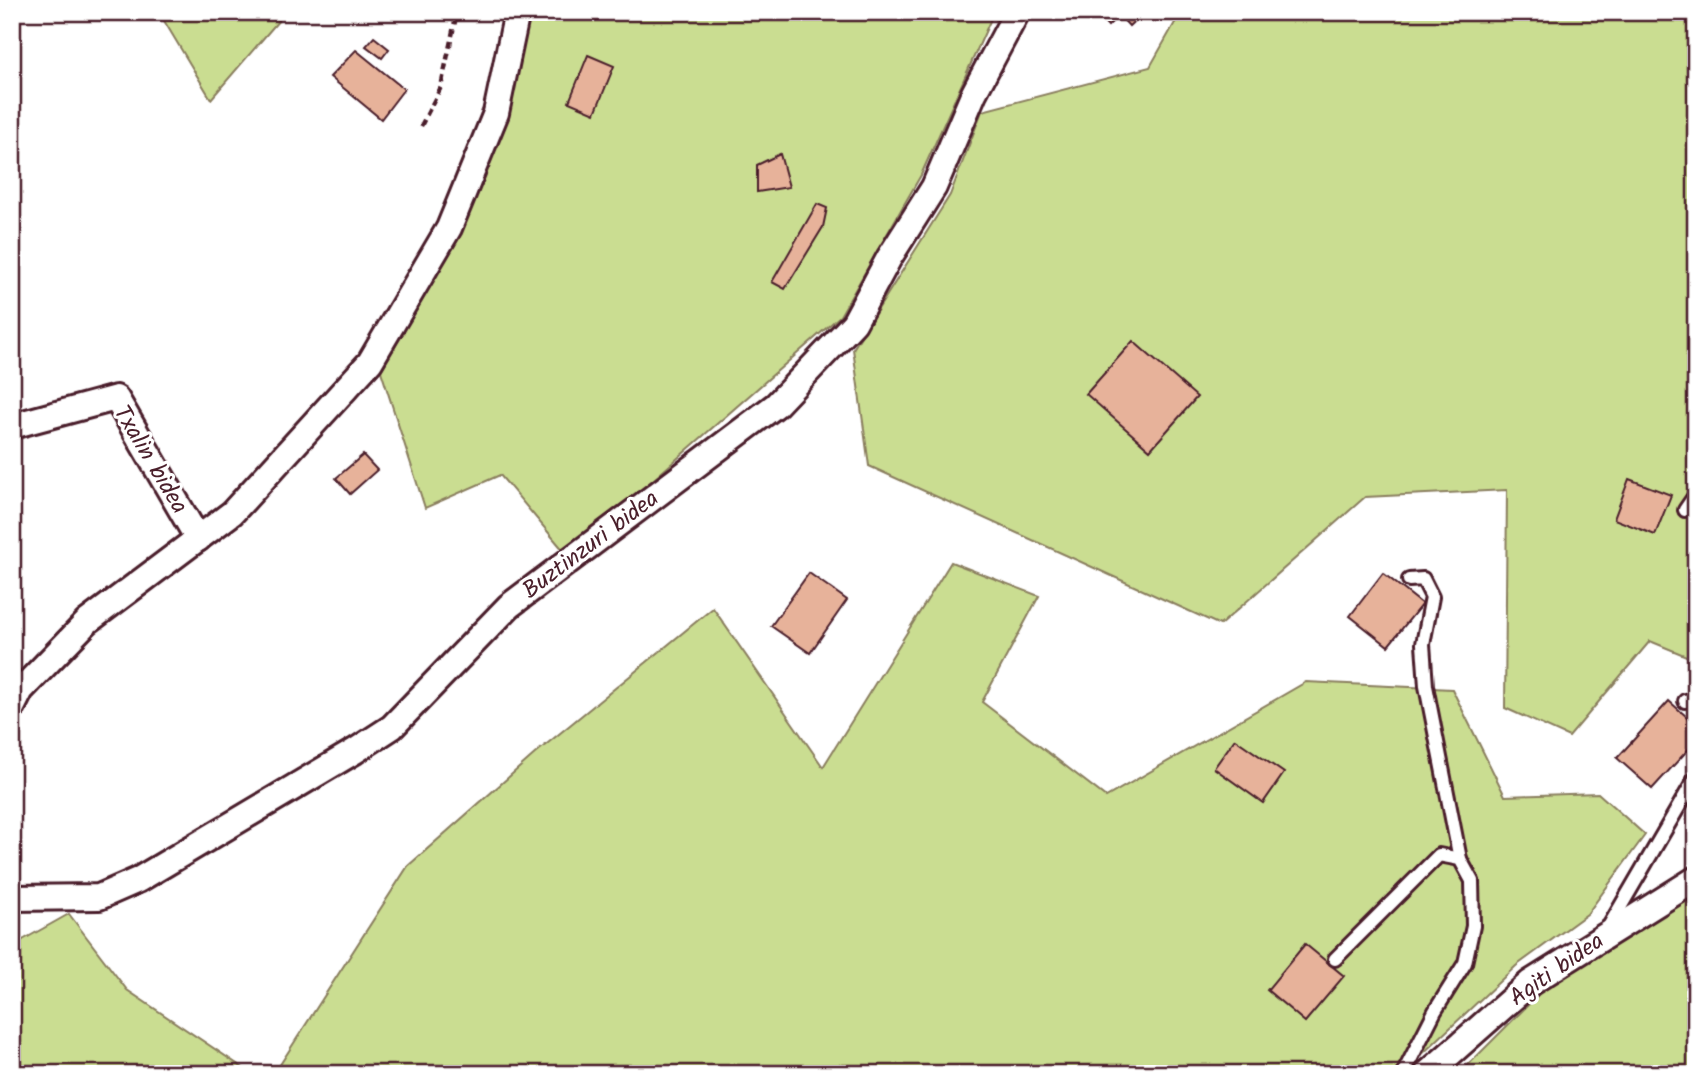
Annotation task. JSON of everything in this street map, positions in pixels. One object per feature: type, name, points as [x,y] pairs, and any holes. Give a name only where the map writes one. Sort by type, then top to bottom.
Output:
[{"type":"street","points":[[12,708],[21,690],[87,622],[232,513],[370,362],[449,228],[496,113],[517,12]]},
{"type":"street","name":"Buztinzuri bidea","points":[[12,898],[53,900],[99,897],[138,880],[355,751],[391,727],[509,606],[776,405],[854,323],[889,258],[934,187],[974,93],[1017,12]]},
{"type":"street","name":"Txalin bidea","points":[[12,426],[116,398],[198,539]]},
{"type":"street","name":"Agiti bidea","points":[[1427,1074],[1530,983],[1696,879]]},
{"type":"lane","points":[[1685,510],[1696,494]]},
{"type":"lane","points":[[1403,1074],[1435,1011],[1465,963],[1473,926],[1472,881],[1460,859],[1426,686],[1423,644],[1432,597],[1423,579],[1409,580]]},
{"type":"lane","points":[[1603,937],[1635,877],[1659,846],[1696,777]]},
{"type":"lane","points":[[1335,958],[1439,855],[1460,859]]},
{"type":"path","points":[[421,126],[441,87],[457,12]]},
{"type":"green space","points":[[167,12],[286,12],[211,99],[163,19]]},
{"type":"green space","points":[[527,12],[994,12],[921,175],[840,316],[630,500],[564,551],[500,475],[425,508],[381,371],[461,233],[506,113]]},
{"type":"green space","points":[[1181,12],[1696,12],[1696,660],[1650,641],[1569,737],[1505,708],[1507,490],[1365,497],[1220,625],[869,466],[853,349],[950,195],[982,111],[1150,67]]},
{"type":"green space","points":[[951,562],[1039,596],[982,702],[1106,797],[1306,682],[1452,689],[1505,796],[1598,793],[1645,835],[1587,914],[1516,966],[1401,1074],[274,1074],[408,866],[537,752],[713,608],[823,767]]},
{"type":"green space","points":[[1696,895],[1696,1074],[1459,1074],[1543,990]]},
{"type":"green space","points":[[69,914],[127,990],[252,1074],[12,1074],[12,946]]},
{"type":"building","points":[[1095,12],[1144,12],[1129,26],[1119,15],[1108,26]]},
{"type":"building","points":[[374,37],[389,49],[382,58],[366,46]]},
{"type":"building","points":[[356,50],[404,89],[381,119],[330,77]]},
{"type":"building","points":[[588,55],[614,66],[595,113],[569,102]]},
{"type":"building","points":[[780,154],[789,187],[757,192],[757,165]]},
{"type":"building","points":[[817,204],[827,208],[823,227],[785,289],[772,282]]},
{"type":"building","points":[[1133,341],[1197,397],[1150,450],[1086,394]]},
{"type":"building","points":[[363,455],[377,470],[350,494],[336,478]]},
{"type":"building","points":[[1629,479],[1671,495],[1655,535],[1614,519]]},
{"type":"building","points":[[809,573],[847,600],[810,653],[771,626]]},
{"type":"building","points":[[1383,573],[1422,604],[1388,646],[1350,616]]},
{"type":"building","points":[[1669,701],[1696,725],[1696,741],[1652,789],[1617,758]]},
{"type":"building","points":[[1235,739],[1284,773],[1263,803],[1214,768]]},
{"type":"building","points":[[1305,944],[1344,976],[1305,1022],[1267,990]]}]
